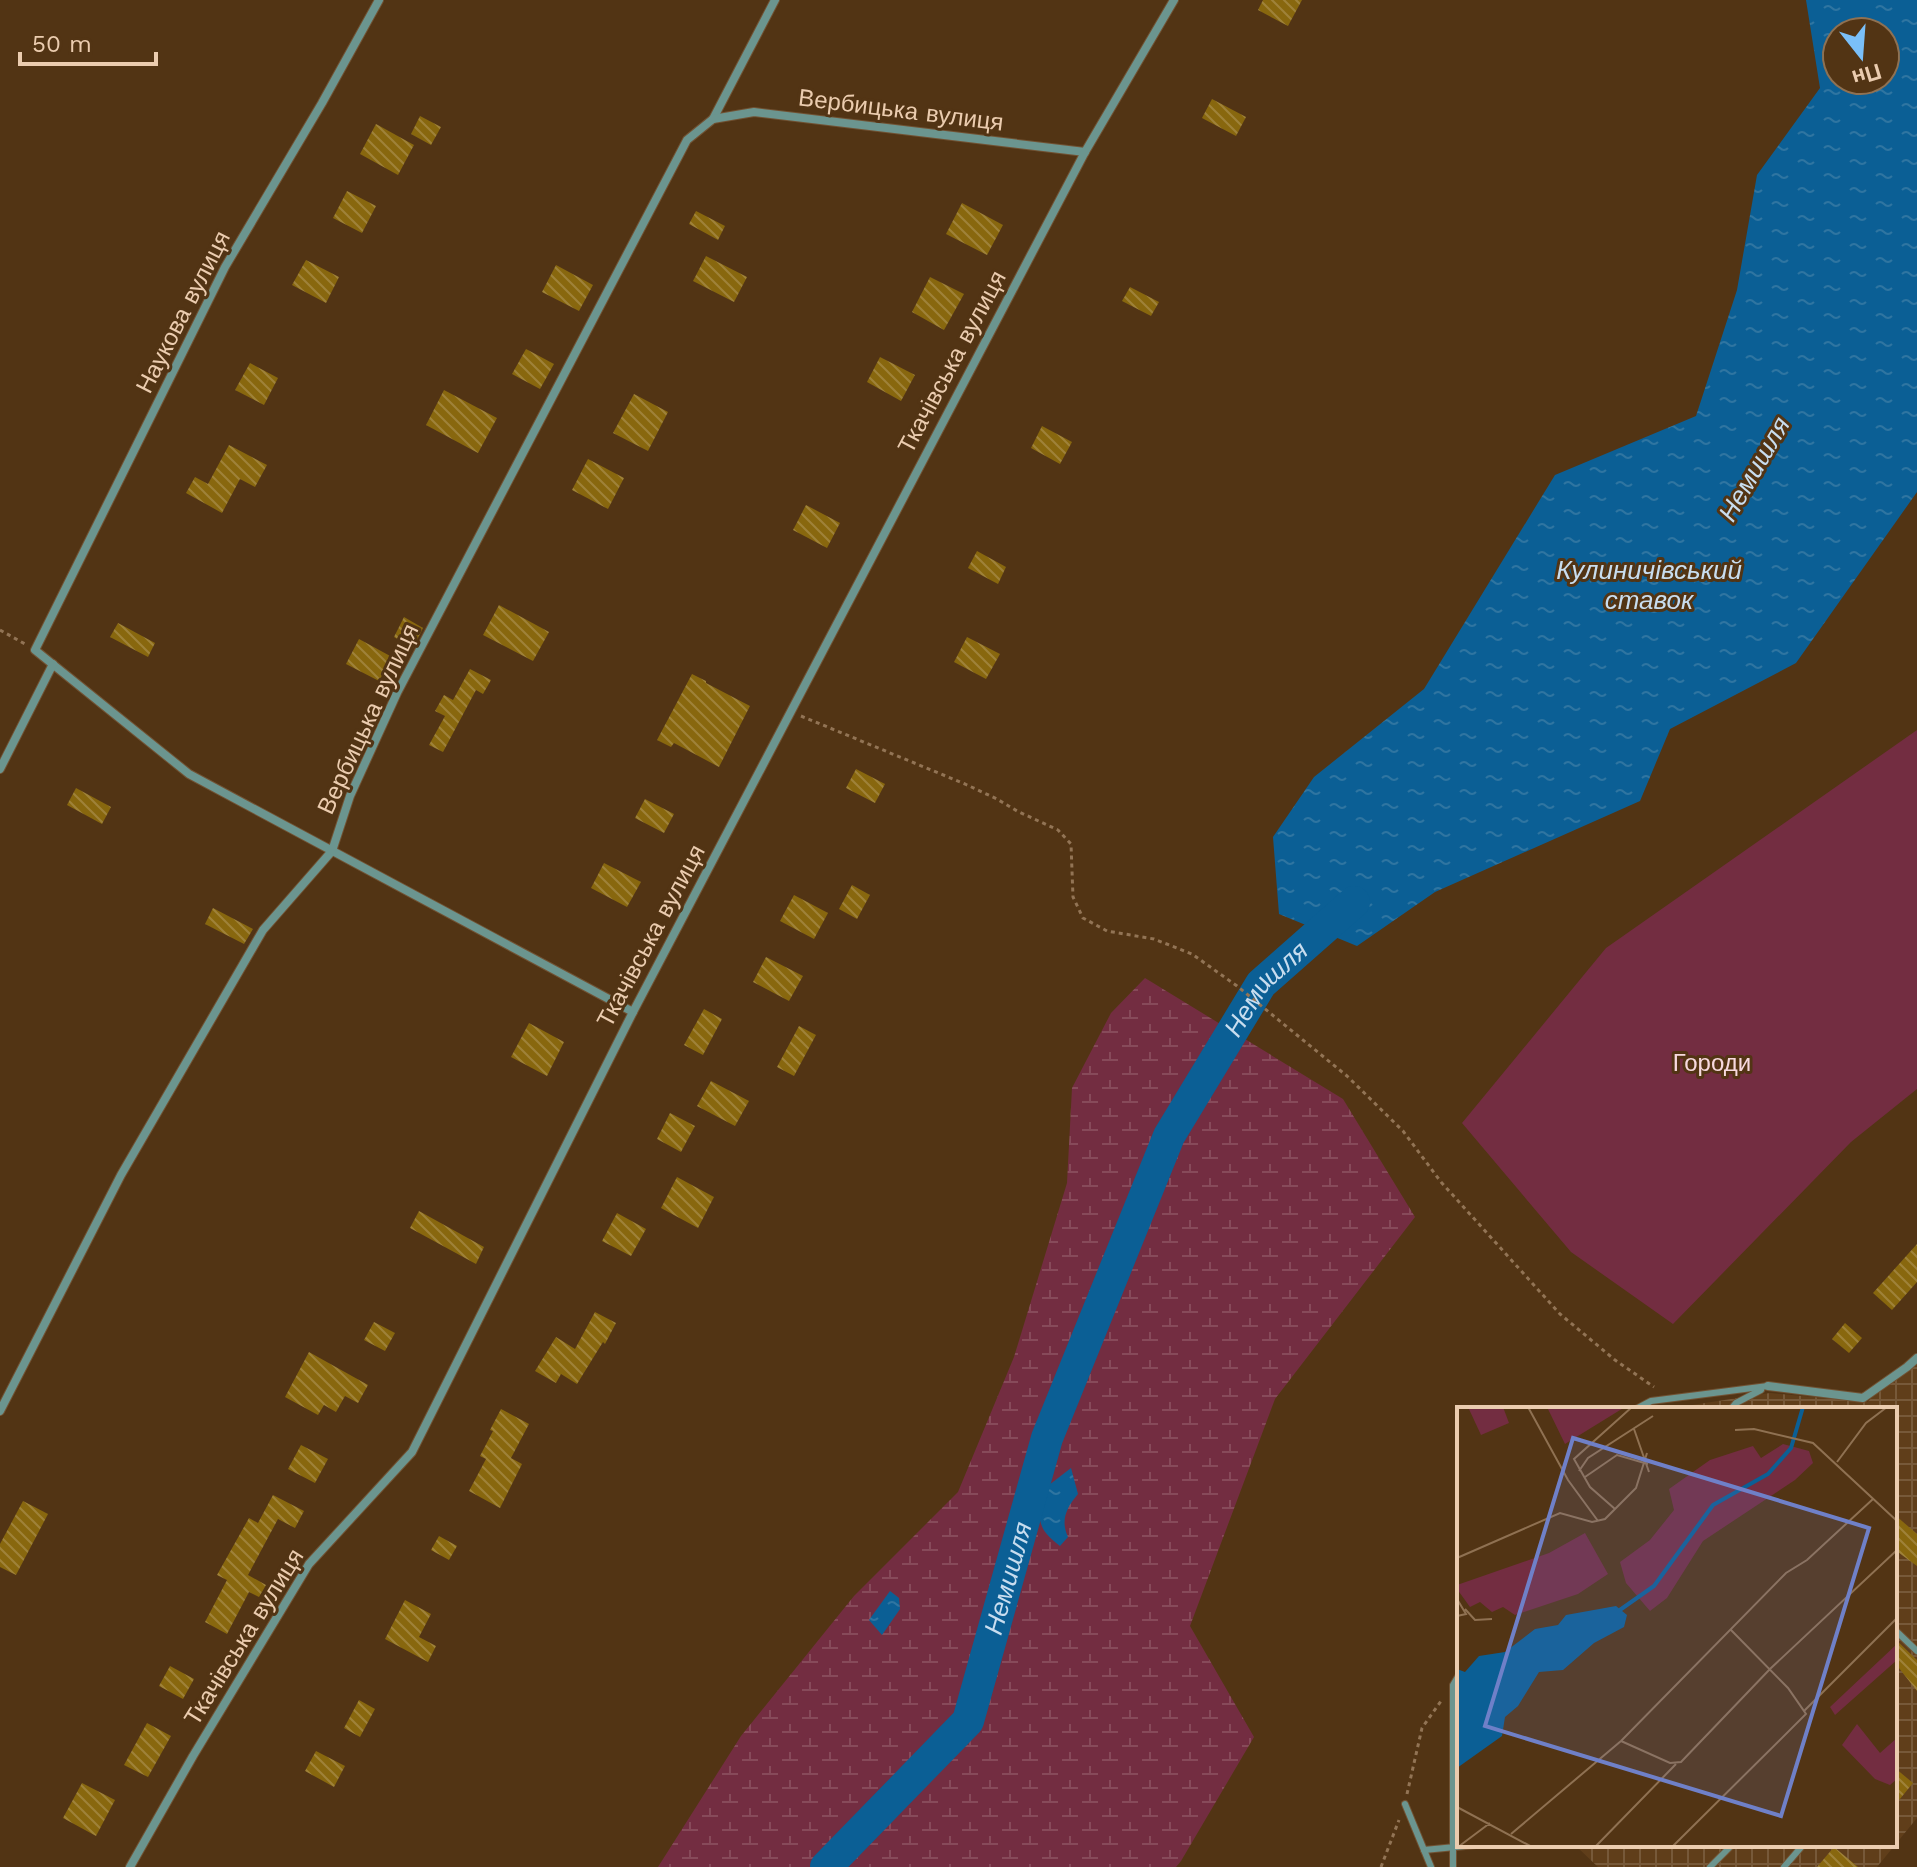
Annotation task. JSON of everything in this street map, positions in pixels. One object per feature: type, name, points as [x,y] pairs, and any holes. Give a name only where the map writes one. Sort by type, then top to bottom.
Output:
[{"type":"street","name":"Наукова вулиця","points":[[35,650],[225,267],[379,0]]},
{"type":"street","name":"Вербицька вулиця","points":[[0,1411],[121,1175],[263,930],[332,851],[350,796],[397,693],[687,140],[713,119],[775,0]]},
{"type":"street","name":"Ткачівська вулиця","points":[[130,1867],[309,1564],[412,1452],[633,1012],[1085,152],[1174,0]]},
{"type":"street","name":"Вербицька вулиця","points":[[713,119],[754,112],[1085,152]]},
{"type":"street","points":[[35,650],[189,774],[633,1012]]},
{"type":"street","points":[[0,769],[53,664]]},
{"type":"street","points":[[1768,1386],[1863,1398],[1917,1358]]},
{"type":"lane","points":[[1640,1407],[1651,1401],[1768,1386]]},
{"type":"lane","points":[[1733,1407],[1768,1386]]},
{"type":"lane","points":[[1897,1632],[1917,1651]]},
{"type":"lane","points":[[1453,1867],[1453,1685],[1457,1678]]},
{"type":"lane","points":[[1405,1804],[1431,1867]]},
{"type":"lane","points":[[1424,1850],[1461,1847]]},
{"type":"lane","points":[[1710,1867],[1730,1847]]},
{"type":"lane","points":[[1784,1867],[1801,1847]]},
{"type":"path","points":[[0,630],[35,650]]},
{"type":"path","points":[[791,711],[965,784],[1058,830],[1071,844],[1073,897],[1083,918],[1107,931],[1154,939],[1192,954],[1237,986],[1347,1076],[1403,1131],[1441,1182],[1560,1314],[1615,1360],[1670,1399]]},
{"type":"path","points":[[1381,1867],[1405,1804],[1422,1728],[1453,1685]]},
{"type":"shaded area","points":[[1917,1358],[1917,1818],[1897,1843],[1897,1407],[1679,1407],[1770,1393],[1867,1402]]},
{"type":"shaded area","points":[[1577,1847],[1893,1847],[1877,1867],[1598,1867]]},
{"type":"green space","name":"Городи","points":[[1917,730],[1917,1089],[1851,1142],[1673,1324],[1571,1252],[1462,1123],[1606,948]]},
{"type":"green space","points":[[1145,978],[1343,1099],[1415,1217],[1275,1399],[1190,1626],[1254,1737],[1176,1867],[658,1867],[741,1736],[854,1596],[958,1492],[1014,1357],[1067,1183],[1072,1088],[1111,1013]]},
{"type":"water","name":"Кулиничівський ставок","points":[[1806,0],[1917,0],[1917,492],[1796,663],[1670,729],[1640,801],[1435,892],[1357,946],[1279,914],[1273,837],[1314,777],[1424,689],[1555,475],[1696,416],[1737,290],[1757,175],[1820,88]]},
{"type":"water","points":[[1071,1468],[1078,1494],[1066,1514],[1068,1537],[1060,1546],[1043,1528],[1040,1492]]},
{"type":"water","points":[[890,1591],[899,1598],[900,1609],[882,1635],[869,1620]]},
{"type":"building","points":[[1263,0],[1302,0],[1288,26],[1258,10]]},
{"type":"building","points":[[1212,99],[1246,117],[1236,136],[1202,118]]},
{"type":"building","points":[[420,116],[441,127],[431,145],[411,134]]},
{"type":"building","points":[[376,124],[414,145],[398,175],[360,154]]},
{"type":"building","points":[[347,191],[376,206],[362,233],[333,218]]},
{"type":"building","points":[[962,203],[1003,225],[987,255],[946,234]]},
{"type":"building","points":[[696,211],[725,226],[718,240],[689,224]]},
{"type":"building","points":[[706,256],[747,277],[734,302],[693,281]]},
{"type":"building","points":[[306,260],[339,277],[326,303],[292,285]]},
{"type":"building","points":[[556,265],[593,285],[579,311],[542,292]]},
{"type":"building","points":[[930,277],[964,294],[944,330],[912,312]]},
{"type":"building","points":[[1130,287],[1159,302],[1151,316],[1122,301]]},
{"type":"building","points":[[526,349],[554,364],[540,389],[512,374]]},
{"type":"building","points":[[880,357],[915,375],[901,401],[867,382]]},
{"type":"building","points":[[250,363],[278,378],[264,405],[235,390]]},
{"type":"building","points":[[444,390],[497,418],[478,453],[426,425]]},
{"type":"building","points":[[634,394],[668,412],[648,451],[613,433]]},
{"type":"building","points":[[1042,426],[1072,442],[1060,464],[1031,448]]},
{"type":"building","points":[[229,445],[267,465],[255,487],[240,479],[222,513],[186,493],[195,477],[208,484]]},
{"type":"building","points":[[588,459],[624,478],[608,509],[572,490]]},
{"type":"building","points":[[806,505],[840,523],[827,548],[793,530]]},
{"type":"building","points":[[977,551],[1006,567],[998,584],[968,568]]},
{"type":"building","points":[[499,605],[549,632],[533,661],[483,635]]},
{"type":"building","points":[[404,617],[423,628],[413,648],[394,637]]},
{"type":"building","points":[[118,623],[155,643],[148,657],[110,637]]},
{"type":"building","points":[[967,637],[1000,654],[986,679],[954,662]]},
{"type":"building","points":[[359,639],[392,657],[379,681],[346,664]]},
{"type":"building","points":[[470,669],[491,680],[483,694],[476,690],[443,752],[429,745],[445,716],[435,711],[444,695],[453,700]]},
{"type":"building","points":[[692,674],[750,706],[719,767],[674,743],[671,747],[657,740]]},
{"type":"building","points":[[856,769],[885,784],[875,803],[846,788]]},
{"type":"building","points":[[76,788],[111,807],[102,824],[67,805]]},
{"type":"building","points":[[645,799],[674,814],[664,833],[635,818]]},
{"type":"building","points":[[604,863],[641,882],[627,907],[591,888]]},
{"type":"building","points":[[852,885],[870,895],[857,919],[839,909]]},
{"type":"building","points":[[794,895],[828,913],[814,939],[780,921]]},
{"type":"building","points":[[213,908],[253,929],[244,944],[205,924]]},
{"type":"building","points":[[766,957],[803,976],[789,1001],[753,982]]},
{"type":"building","points":[[704,1009],[722,1019],[703,1055],[684,1045]]},
{"type":"building","points":[[529,1023],[564,1042],[547,1076],[511,1057]]},
{"type":"building","points":[[799,1026],[816,1035],[794,1076],[777,1067]]},
{"type":"building","points":[[711,1081],[749,1101],[735,1126],[697,1106]]},
{"type":"building","points":[[670,1113],[695,1126],[681,1152],[657,1139]]},
{"type":"building","points":[[677,1177],[714,1197],[698,1228],[661,1208]]},
{"type":"building","points":[[419,1211],[484,1247],[476,1264],[410,1228]]},
{"type":"building","points":[[617,1213],[646,1229],[631,1256],[602,1241]]},
{"type":"building","points":[[1917,1244],[1917,1282],[1892,1310],[1873,1293]]},
{"type":"building","points":[[595,1312],[616,1323],[577,1384],[561,1374],[556,1383],[535,1371],[556,1337],[575,1349]]},
{"type":"building","points":[[374,1322],[395,1333],[385,1351],[364,1340]]},
{"type":"building","points":[[1845,1323],[1862,1338],[1849,1353],[1832,1339]]},
{"type":"building","points":[[309,1352],[368,1385],[358,1403],[345,1396],[336,1412],[324,1405],[318,1415],[285,1397]]},
{"type":"building","points":[[501,1409],[529,1424],[511,1458],[522,1464],[500,1508],[469,1491],[486,1459],[480,1456]]},
{"type":"building","points":[[301,1445],[328,1459],[315,1483],[288,1469]]},
{"type":"building","points":[[273,1495],[304,1511],[295,1528],[278,1519],[248,1575],[266,1585],[259,1597],[249,1592],[227,1634],[205,1622],[227,1580],[217,1575],[249,1518],[258,1523]]},
{"type":"building","points":[[23,1501],[48,1514],[16,1575],[0,1567],[0,1544]]},
{"type":"building","points":[[1897,1517],[1917,1534],[1917,1566],[1897,1551]]},
{"type":"building","points":[[439,1536],[457,1546],[449,1560],[431,1550]]},
{"type":"building","points":[[405,1600],[431,1614],[419,1637],[436,1646],[428,1662],[385,1639]]},
{"type":"building","points":[[1897,1641],[1917,1660],[1917,1691],[1897,1666]]},
{"type":"building","points":[[170,1666],[194,1679],[183,1699],[159,1686]]},
{"type":"building","points":[[359,1700],[375,1709],[360,1737],[344,1728]]},
{"type":"building","points":[[147,1723],[171,1736],[148,1777],[124,1765]]},
{"type":"building","points":[[316,1751],[345,1766],[334,1787],[305,1771]]},
{"type":"building","points":[[1897,1770],[1913,1783],[1897,1803]]},
{"type":"building","points":[[82,1783],[115,1800],[96,1836],[63,1818]]},
{"type":"building","points":[[1834,1847],[1858,1867],[1817,1867]]},
{"type":"waterway","name":"Немишля","points":[[826,1867],[968,1721],[1047,1438],[1169,1136],[1261,984],[1354,902]]}]
